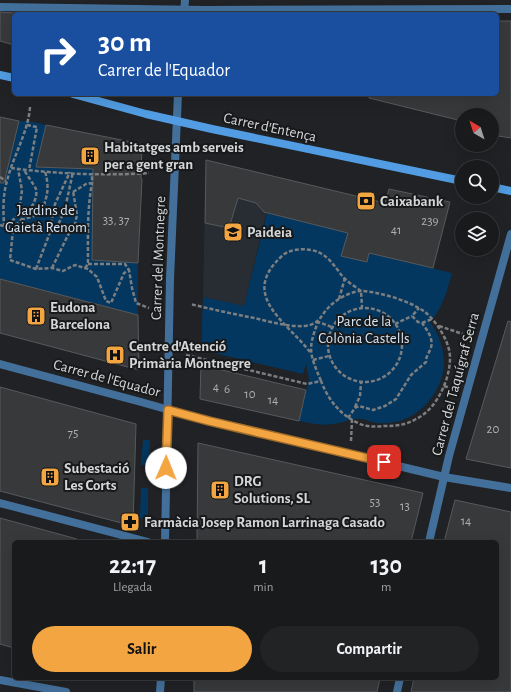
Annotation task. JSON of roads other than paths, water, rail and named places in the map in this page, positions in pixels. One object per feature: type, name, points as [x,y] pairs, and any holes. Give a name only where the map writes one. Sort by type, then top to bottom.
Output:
[{"type":"main road","points":[[0,75],[12,78]]},
{"type":"main road","name":"Carrer d'Entença","points":[[81,96],[176,121],[455,180]]},
{"type":"main road","points":[[499,188],[511,191]]},
{"type":"street","points":[[184,12],[185,0]]},
{"type":"street","points":[[0,7],[184,12],[511,9]]},
{"type":"street","name":"Carrer del Montnegre","points":[[165,540],[168,410],[167,385],[178,96]]},
{"type":"street","name":"Carrer del Taquígraf Serra","points":[[429,540],[455,435],[511,234]]},
{"type":"street","name":"Carrer de l'Equador","points":[[0,364],[209,421],[444,477],[511,488]]},
{"type":"street","points":[[0,503],[140,540]]},
{"type":"street","points":[[0,680],[66,692]]},
{"type":"street","points":[[160,692],[161,680]]},
{"type":"street","points":[[397,692],[400,680]]},
{"type":"place","name":"Habitatges amb serveis per a gent gran","points":[[90,156]]},
{"type":"place","name":"Caixabank","points":[[366,201]]},
{"type":"place","name":"Paideia","points":[[233,232]]},
{"type":"place","name":"Eudona Barcelona","points":[[36,316]]},
{"type":"place","name":"Centre d'Atenció Primària Montnegre","points":[[115,355]]},
{"type":"place","name":"Subestació Les Corts","points":[[50,477]]},
{"type":"place","name":"DRG Solutions, SL","points":[[220,490]]},
{"type":"place","name":"Farmàcia Josep Ramon Larrinaga Casado","points":[[130,522]]},
{"type":"park label","name":"Jardins de Gaietà Renom","points":[[46,218]]},
{"type":"park label","name":"Parc de la Colònia Castells","points":[[364,330]]}]
